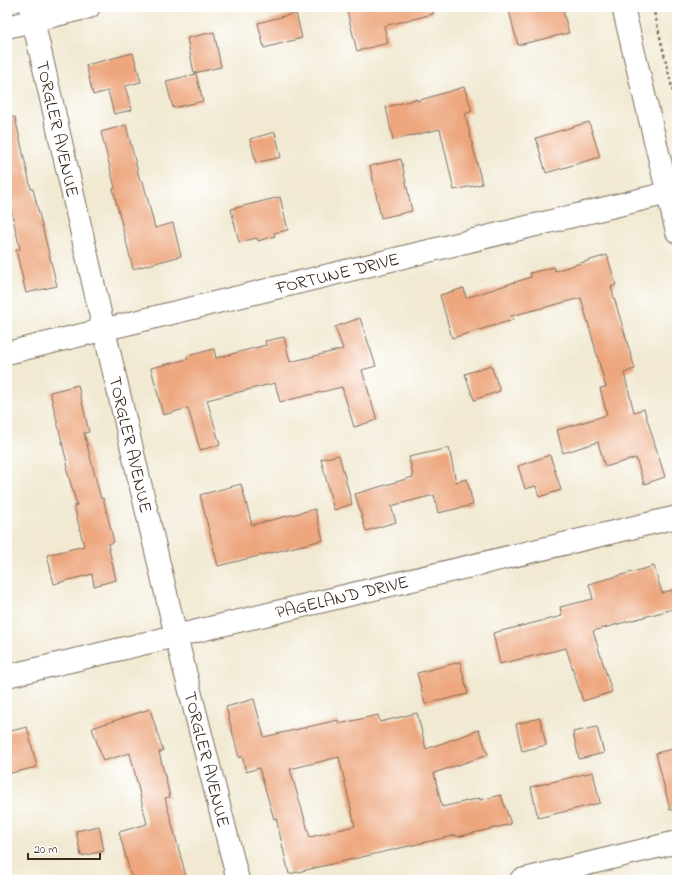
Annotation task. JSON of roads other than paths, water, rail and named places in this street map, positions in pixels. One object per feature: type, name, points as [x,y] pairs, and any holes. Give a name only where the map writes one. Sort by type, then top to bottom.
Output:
[{"type":"street","points":[[7,27],[31,14],[89,7]]},
{"type":"street","points":[[623,7],[677,232]]},
{"type":"street","name":"TORGLER AVENUE","points":[[31,14],[176,636],[238,880]]},
{"type":"street","name":"FORTUNE DRIVE","points":[[7,353],[668,193]]},
{"type":"street","name":"PAGELAND DRIVE","points":[[7,676],[677,517]]},
{"type":"street","points":[[521,880],[677,842]]}]
